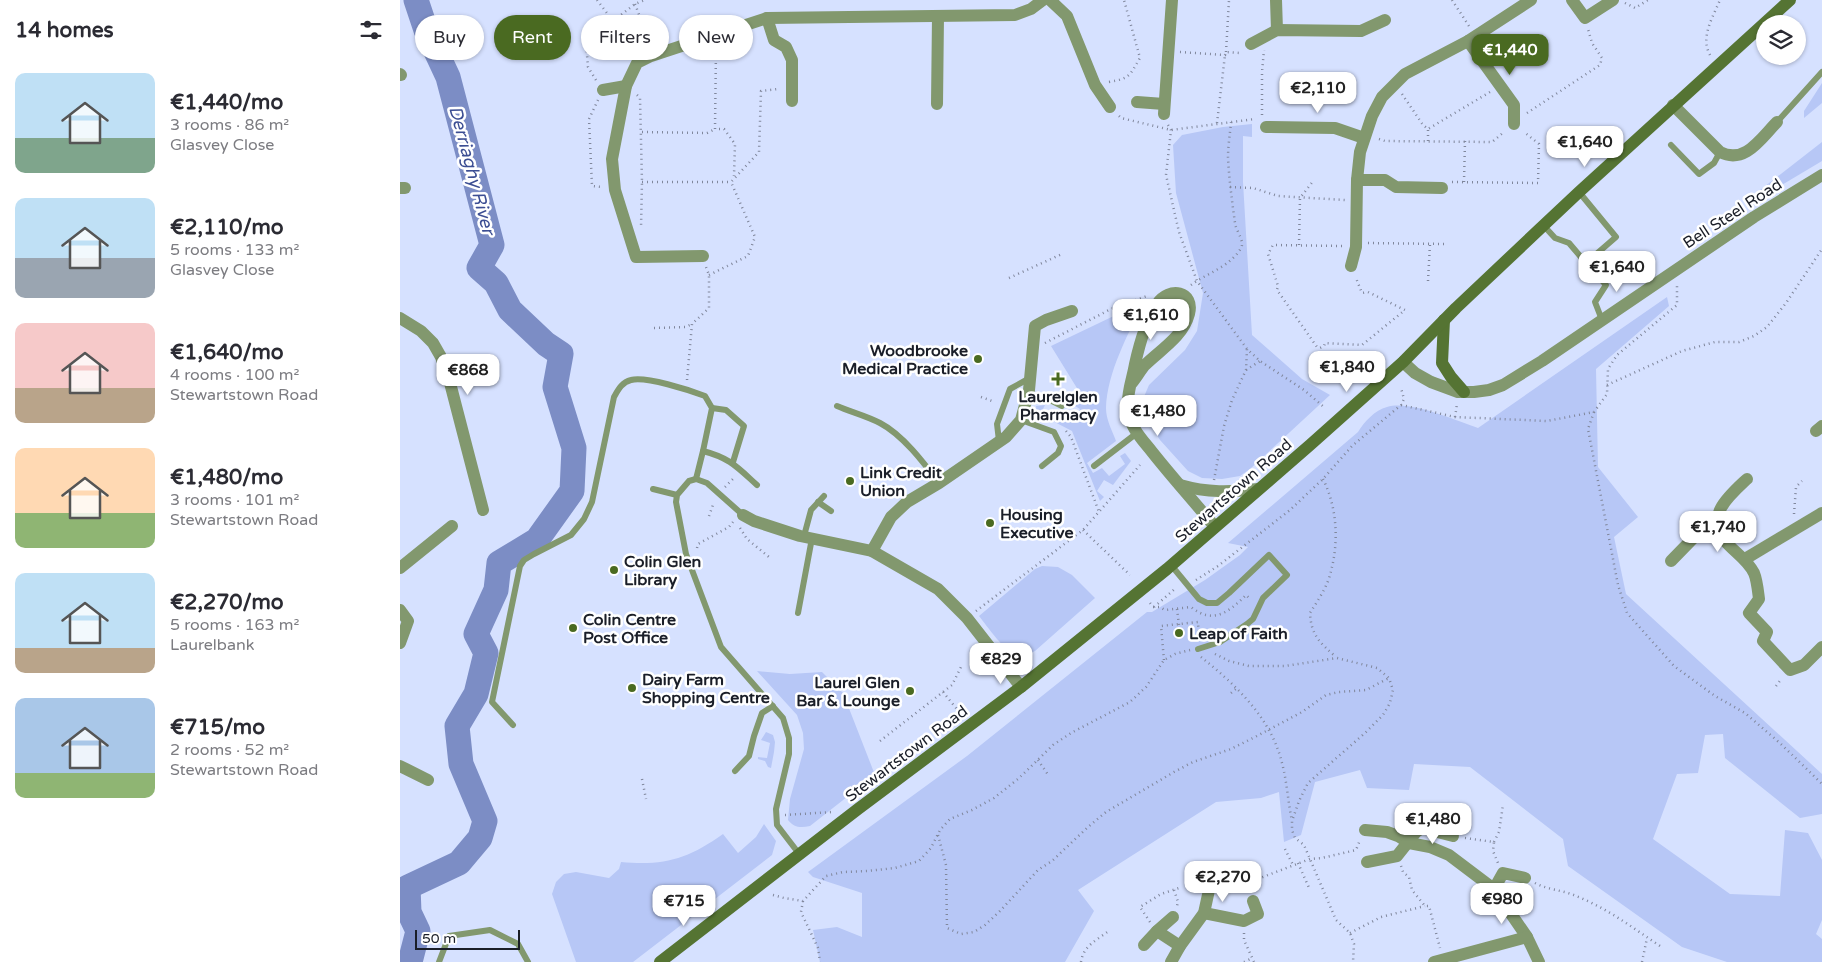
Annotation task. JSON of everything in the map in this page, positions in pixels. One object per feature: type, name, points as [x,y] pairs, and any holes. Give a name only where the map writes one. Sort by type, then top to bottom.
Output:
[{"type":"main road","name":"Stewartstown Road","points":[[660,962],[1021,687],[1215,527],[1403,362],[1444,320],[1579,192],[1790,0]]},
{"type":"main road","points":[[1444,320],[1442,363],[1464,392]]},
{"type":"street","points":[[753,22],[766,18],[1015,15],[1031,9],[1043,0]]},
{"type":"street","points":[[1050,0],[1068,16],[1095,85],[1110,106]]},
{"type":"street","points":[[1137,102],[1164,109],[1172,0]]},
{"type":"street","points":[[1276,0],[1277,30]]},
{"type":"street","points":[[1351,266],[1356,245],[1357,180],[1360,152],[1382,97],[1405,74],[1472,38],[1531,0]]},
{"type":"street","points":[[1572,0],[1585,18],[1613,0]]},
{"type":"street","points":[[937,104],[938,16]]},
{"type":"street","points":[[766,18],[774,40],[786,47],[792,60],[792,100]]},
{"type":"street","points":[[1250,50],[1265,36],[1277,30],[1361,31],[1385,20]]},
{"type":"street","points":[[1472,38],[1500,86],[1514,105],[1514,119]]},
{"type":"street","points":[[640,60],[637,63],[626,86],[612,159],[615,190],[636,257],[703,256]]},
{"type":"street","points":[[603,90],[626,86]]},
{"type":"street","points":[[1673,105],[1720,152],[1727,156],[1736,157],[1746,154],[1777,122]]},
{"type":"street","points":[[1266,127],[1334,128],[1365,136]]},
{"type":"street","name":"Bell Steel Road","points":[[1403,362],[1415,373],[1436,385],[1464,392],[1489,390],[1503,385],[1754,217],[1822,175]]},
{"type":"street","points":[[1357,180],[1384,180],[1396,187],[1442,188]]},
{"type":"street","points":[[1131,384],[1144,366],[1170,343],[1183,328],[1189,314],[1190,305],[1180,293],[1171,293],[1162,297],[1156,305],[1143,336],[1131,384],[1128,406],[1132,423],[1137,433],[1215,527]]},
{"type":"street","points":[[872,551],[891,517],[906,502],[939,483],[1006,437],[1021,420],[1030,378],[1035,326],[1072,311]]},
{"type":"street","points":[[400,318],[421,331],[433,343],[441,357],[449,379],[483,510]]},
{"type":"street","points":[[1747,479],[1720,506],[1717,525],[1724,541],[1745,559],[1754,574],[1760,599],[1749,613],[1767,632],[1763,641],[1790,670],[1804,665],[1822,647]]},
{"type":"street","points":[[1180,485],[1204,491],[1232,492],[1258,489]]},
{"type":"street","points":[[743,515],[763,524],[808,537],[872,551],[938,589],[967,618],[1021,687]]},
{"type":"street","points":[[1745,559],[1797,528],[1820,517]]},
{"type":"street","points":[[1671,561],[1706,525],[1717,525]]},
{"type":"street","points":[[400,568],[452,526]]},
{"type":"street","points":[[400,610],[408,621],[400,643]]},
{"type":"street","points":[[400,766],[428,780]]},
{"type":"street","points":[[1367,862],[1397,856],[1416,832],[1422,828],[1453,836]]},
{"type":"street","points":[[1365,830],[1387,832],[1409,843],[1430,847],[1450,855],[1494,889],[1527,936],[1538,962]]},
{"type":"street","points":[[1193,882],[1211,881],[1238,869]]},
{"type":"street","points":[[1494,889],[1503,873],[1525,878]]},
{"type":"street","points":[[1171,962],[1204,913],[1211,881]]},
{"type":"street","points":[[1204,913],[1244,921],[1258,914],[1253,902]]},
{"type":"street","points":[[1144,946],[1173,917]]},
{"type":"street","points":[[1157,931],[1180,946]]},
{"type":"street","points":[[1439,961],[1527,936]]},
{"type":"lane","points":[[1777,122],[1822,72]]},
{"type":"lane","points":[[1671,145],[1699,174],[1714,163],[1720,152]]},
{"type":"lane","points":[[1579,192],[1616,237],[1586,263]]},
{"type":"lane","points":[[1544,226],[1555,238],[1569,243],[1606,285],[1595,302],[1602,320]]},
{"type":"lane","points":[[999,441],[997,424],[1010,389],[1030,378]]},
{"type":"lane","points":[[513,725],[492,702],[520,566],[524,560],[571,534],[584,519],[592,502],[614,397],[620,386],[630,380],[642,379],[686,389],[705,396],[712,408],[704,451],[696,479]]},
{"type":"lane","points":[[1026,403],[1044,397],[1062,406]]},
{"type":"lane","points":[[837,406],[879,422],[892,430],[925,464],[939,483]]},
{"type":"lane","points":[[712,408],[726,410],[744,426],[733,462]]},
{"type":"lane","points":[[1021,420],[1054,432],[1061,446],[1058,453],[1042,466]]},
{"type":"lane","points":[[1094,466],[1137,433]]},
{"type":"lane","points":[[704,451],[722,456],[733,462],[757,485]]},
{"type":"lane","points":[[743,515],[707,484],[696,479],[689,481],[677,495],[676,502],[686,554],[721,646],[783,718],[789,738],[789,754],[776,809],[777,825],[800,855]]},
{"type":"lane","points":[[653,489],[677,495]]},
{"type":"lane","points":[[798,613],[811,510],[824,496]]},
{"type":"lane","points":[[818,502],[831,511]]},
{"type":"lane","points":[[1170,565],[1198,599],[1207,603],[1217,603],[1269,555],[1287,575],[1263,598],[1253,619],[1247,624],[1220,642],[1198,649]]},
{"type":"lane","points":[[736,771],[749,756],[762,713],[773,706]]},
{"type":"lane","points":[[439,962],[449,936],[490,930],[518,944],[528,962]]},
{"type":"path","points":[[597,0],[608,15]]},
{"type":"path","points":[[622,15],[636,4],[645,0]]},
{"type":"path","points":[[1095,85],[1125,80],[1140,58],[1124,0]]},
{"type":"path","points":[[1217,123],[1230,0]]},
{"type":"path","points":[[1452,0],[1472,38]]},
{"type":"path","points":[[1618,0],[1635,8],[1648,0]]},
{"type":"path","points":[[1711,57],[1707,49],[1706,35],[1720,0]]},
{"type":"path","points":[[636,4],[640,15]]},
{"type":"path","points":[[1365,136],[1385,141],[1492,142],[1514,119],[1600,65],[1602,58],[1592,43],[1585,18]]},
{"type":"path","points":[[1121,118],[1171,130],[1262,118],[1262,72],[1265,36]]},
{"type":"path","points":[[1168,52],[1225,53],[1250,50],[1264,54]]},
{"type":"path","points":[[587,60],[588,67],[603,90],[589,118],[592,186],[615,190]]},
{"type":"path","points":[[715,129],[716,60]]},
{"type":"path","points":[[1395,84],[1423,125],[1428,129]]},
{"type":"path","points":[[626,86],[640,98],[642,132],[641,235]]},
{"type":"path","points":[[731,182],[759,152],[761,91],[792,86]]},
{"type":"path","points":[[1428,129],[1500,86]]},
{"type":"path","points":[[1442,188],[1450,182],[1538,183],[1539,144],[1514,119]]},
{"type":"path","points":[[1190,286],[1216,272],[1242,247],[1242,242],[1235,227],[1230,187],[1228,156],[1231,122]]},
{"type":"path","points":[[642,132],[707,133],[715,129],[724,129],[735,144],[734,178]]},
{"type":"path","points":[[1428,129],[1428,141]]},
{"type":"path","points":[[1171,130],[1166,175],[1180,232],[1197,281],[1247,349],[1260,361],[1304,390],[1325,408]]},
{"type":"path","points":[[1464,182],[1465,142]]},
{"type":"path","points":[[1299,246],[1300,198],[1314,180]]},
{"type":"path","points":[[642,182],[731,182]]},
{"type":"path","points":[[709,275],[748,256],[755,237],[731,182]]},
{"type":"path","points":[[1230,187],[1254,188],[1278,196],[1357,200]]},
{"type":"path","points":[[1428,281],[1430,244]]},
{"type":"path","points":[[1351,266],[1362,292],[1368,292],[1404,310],[1362,345],[1325,343],[1324,346],[1317,347],[1277,290],[1278,286],[1268,254],[1273,245],[1445,244]]},
{"type":"path","points":[[1607,385],[1682,351],[1715,342],[1739,342],[1754,336],[1767,327],[1780,311],[1822,249]]},
{"type":"path","points":[[1009,278],[1062,254]]},
{"type":"path","points":[[654,328],[686,327],[692,324],[709,308],[709,275],[703,256]]},
{"type":"path","points":[[1677,284],[1676,305],[1618,354],[1608,369],[1607,394],[1594,412],[1588,429],[1618,585],[1627,613],[1674,666],[1715,696],[1745,713],[1781,744],[1822,784]]},
{"type":"path","points":[[1033,349],[1111,308],[1150,295]]},
{"type":"path","points":[[686,389],[692,324]]},
{"type":"path","points":[[1213,484],[1224,426],[1232,400],[1246,370],[1247,349]]},
{"type":"path","points":[[1246,370],[1260,361]]},
{"type":"path","points":[[1190,577],[1194,581],[1218,566],[1290,510],[1352,446],[1401,404],[1404,399],[1401,388]]},
{"type":"path","points":[[981,397],[1003,405]]},
{"type":"path","points":[[1401,404],[1455,418],[1547,421],[1594,412]]},
{"type":"path","points":[[1455,418],[1457,404]]},
{"type":"path","points":[[1054,432],[1066,431],[1071,437],[1099,512]]},
{"type":"path","points":[[967,618],[1083,530],[1140,465]]},
{"type":"path","points":[[1323,478],[1334,505],[1336,519],[1335,543],[1331,571],[1310,613],[1310,620],[1316,638],[1337,658]]},
{"type":"path","points":[[1797,528],[1794,515],[1796,487],[1802,481]]},
{"type":"path","points":[[697,548],[698,544],[729,527],[743,515]]},
{"type":"path","points":[[743,515],[739,528],[747,539],[769,558]]},
{"type":"path","points":[[1083,530],[1130,574]]},
{"type":"path","points":[[1153,607],[1176,588],[1180,594]]},
{"type":"path","points":[[1185,600],[1191,607]]},
{"type":"path","points":[[1177,609],[1179,625]]},
{"type":"path","points":[[1164,660],[1161,626],[1198,622],[1198,649],[1201,658],[1220,671],[1237,688],[1268,729],[1282,761],[1292,830],[1295,838],[1304,845],[1336,920],[1350,933],[1354,944],[1354,962]]},
{"type":"path","points":[[820,962],[818,948],[801,912],[803,901],[826,876],[843,872],[867,872],[894,868],[919,861],[931,848],[950,819],[994,798],[1071,733],[1130,702],[1146,687],[1164,660],[1185,651],[1198,649],[1229,661],[1249,666],[1285,666],[1337,658],[1377,668],[1389,678],[1393,690],[1390,703],[1383,714],[1365,733],[1308,783],[1292,821]]},
{"type":"path","points":[[880,741],[952,685],[960,667]]},
{"type":"path","points":[[938,835],[946,865],[947,928],[961,934],[974,932],[1000,911],[1038,870],[1052,861],[1106,812],[1193,762],[1231,749],[1302,712],[1326,695],[1366,690],[1389,678]]},
{"type":"path","points":[[1230,693],[1237,688]]},
{"type":"path","points":[[943,692],[960,713]]},
{"type":"path","points":[[1038,760],[1049,776]]},
{"type":"path","points":[[642,779],[646,799]]},
{"type":"path","points":[[1503,805],[1499,832],[1494,842],[1493,851],[1503,873]]},
{"type":"path","points":[[784,815],[832,812]]},
{"type":"path","points":[[1238,869],[1255,880],[1310,859],[1356,850],[1365,830]]},
{"type":"path","points":[[1453,836],[1494,842]]},
{"type":"path","points":[[1285,849],[1293,865]]},
{"type":"path","points":[[1397,856],[1403,872],[1409,877],[1412,890],[1425,906],[1429,906],[1439,961]]},
{"type":"path","points":[[1298,863],[1310,890]]},
{"type":"path","points":[[1525,878],[1541,886],[1576,895],[1608,911],[1660,946]]},
{"type":"path","points":[[1157,931],[1140,907],[1161,894],[1193,882]]},
{"type":"path","points":[[773,895],[803,901]]},
{"type":"path","points":[[1350,933],[1381,917],[1425,906]]},
{"type":"path","points":[[1244,921],[1244,940],[1254,962]]},
{"type":"path","points":[[1081,962],[1082,953],[1086,948],[1110,930]]},
{"type":"path","points":[[1642,962],[1647,938]]},
{"type":"path","points":[[1244,962],[1252,958]]},
{"type":"shaded area","points":[[1822,83],[1822,103],[1804,118],[1804,111]]},
{"type":"shaded area","points":[[1252,124],[1252,137],[1243,136],[1243,182],[1252,335],[1302,379],[1330,395],[1240,476],[1222,479],[1202,478],[1188,471],[1160,440],[1149,423],[1143,399],[1149,385],[1185,350],[1197,331],[1203,293],[1176,193],[1173,145],[1182,135],[1223,127]]},
{"type":"shaded area","points":[[1822,142],[1822,161],[1760,198],[1755,194]]},
{"type":"shaded area","points":[[1667,297],[1669,306],[1596,369],[1598,467],[1638,517],[1614,537],[1626,594],[1822,774],[1822,814],[1800,818],[1725,758],[1723,734],[1705,735],[1698,773],[1677,774],[1653,839],[1730,894],[1780,896],[1785,830],[1808,833],[1822,860],[1822,920],[1816,934],[1822,939],[1822,962],[1727,962],[1682,947],[1568,866],[1563,839],[1470,767],[1414,764],[1409,790],[1367,788],[1360,770],[1315,782],[1301,835],[1284,842],[1279,792],[1261,798],[1216,802],[1078,890],[1094,911],[1065,962],[820,962],[813,930],[837,927],[862,937],[862,893],[813,877],[808,872],[967,756],[1147,612],[1152,612],[1205,580],[1240,555],[1248,547],[1228,543],[1358,432],[1374,414],[1387,407],[1408,406],[1420,408],[1478,428]]},
{"type":"shaded area","points":[[1143,302],[1119,354],[1107,395],[1107,417],[1116,441],[1087,463],[1093,473],[1102,468],[1109,476],[1125,464],[1120,456],[1125,453],[1131,461],[1113,485],[1104,480],[1097,491],[1104,497],[1100,501],[1072,431],[1037,413],[1036,406],[1045,405],[1041,413],[1058,422],[1063,414],[1075,418],[1080,409],[1070,403],[1080,393],[1051,346]]},
{"type":"shaded area","points":[[1042,566],[1058,567],[1072,575],[1095,598],[1035,651],[1026,655],[1016,655],[1002,644],[979,616],[1035,569]]},
{"type":"shaded area","points":[[757,671],[790,674],[822,672],[843,693],[875,775],[810,826],[798,827],[788,820],[790,799],[804,749],[803,733],[797,715]]},
{"type":"shaded area","points":[[766,732],[773,735],[775,742],[771,768],[768,767],[765,761],[758,759],[758,757],[767,758],[770,743],[761,740]]},
{"type":"shaded area","points":[[764,824],[776,841],[772,855],[633,962],[576,962],[552,894],[556,882],[564,874],[576,872],[609,878],[619,869],[621,862],[650,863],[675,859],[687,855],[723,834],[738,853],[756,837]]},
{"type":"waterway","name":"Derriaghy River","points":[[410,962],[418,931],[409,912],[408,887],[459,863],[480,838],[485,821],[461,764],[457,726],[476,694],[486,653],[476,634],[496,590],[499,563],[537,540],[572,491],[574,448],[555,387],[561,354],[546,344],[510,310],[496,283],[479,268],[492,245],[448,77],[426,30],[416,0]]},
{"type":"place","name":"Woodbrooke Medical Practice","points":[[978,359]]},
{"type":"place","name":"Laurelglen Pharmacy","points":[[1058,379]]},
{"type":"place","name":"Link Credit Union","points":[[850,481]]},
{"type":"place","name":"Housing Executive","points":[[990,523]]},
{"type":"place","name":"Colin Glen Library","points":[[614,570]]},
{"type":"place","name":"Colin Centre Post Office","points":[[573,628]]},
{"type":"place","name":"Leap of Faith","points":[[1179,633]]},
{"type":"place","name":"Dairy Farm Shopping Centre","points":[[632,688]]},
{"type":"place","name":"Laurel Glen Bar & Lounge","points":[[910,691]]}]
